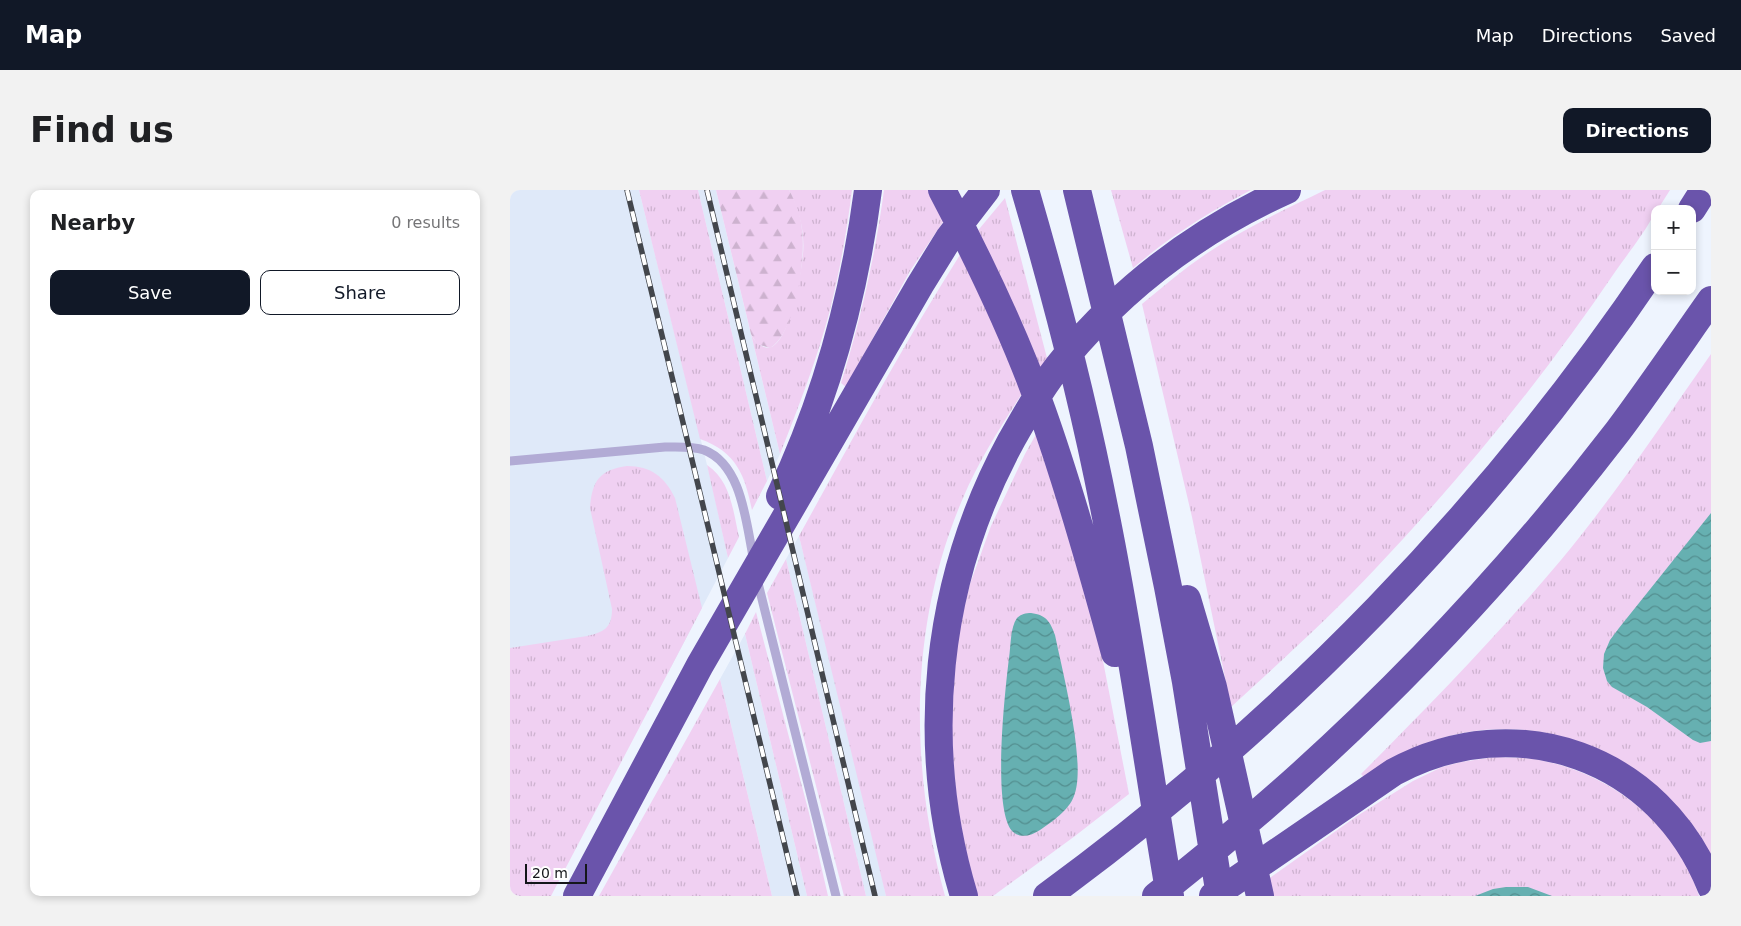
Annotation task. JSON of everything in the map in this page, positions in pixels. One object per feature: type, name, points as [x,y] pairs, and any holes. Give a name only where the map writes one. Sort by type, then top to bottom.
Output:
[{"type":"highway","points":[[700,665],[788,479],[817,409],[832,365],[850,296],[858,260],[868,190]]},
{"type":"highway","points":[[942,190],[992,288],[1042,409],[1080,527],[1149,772]]},
{"type":"highway","points":[[576,896],[700,665],[934,261],[965,216],[986,190]]},
{"type":"highway","points":[[1025,190],[1073,373],[1105,512],[1124,611],[1170,896]]},
{"type":"highway","points":[[964,896],[948,836],[940,769],[938,718],[941,663],[949,611],[962,557],[981,504],[1006,450],[1032,405],[1064,360],[1108,312],[1136,286],[1174,256],[1227,220],[1287,190]]},
{"type":"highway","points":[[1695,205],[1704,190]]},
{"type":"highway","points":[[1078,192],[1149,493],[1178,634],[1220,896]]},
{"type":"highway","points":[[1047,896],[1142,823],[1215,762],[1279,705],[1383,603],[1486,489],[1574,378],[1651,272]]},
{"type":"highway","points":[[1156,896],[1291,783],[1360,719],[1416,663],[1520,550],[1617,431],[1711,300]]},
{"type":"highway","points":[[1127,399],[1213,687],[1260,896]]},
{"type":"highway","points":[[1213,896],[1394,772],[1446,750],[1483,744],[1518,743],[1553,748],[1586,758],[1635,786],[1679,828],[1699,858],[1711,887]]},
{"type":"lane","points":[[510,461],[641,448],[689,447],[711,454],[732,475],[740,494],[766,621],[836,896]]},
{"type":"shaded area","points":[[510,190],[639,190],[712,485],[728,558],[671,667],[510,690]]},
{"type":"shaded area","points":[[698,190],[716,190],[780,454],[767,481]]},
{"type":"shaded area","points":[[799,536],[875,843],[886,896],[866,896],[786,559]]},
{"type":"shaded area","points":[[745,634],[807,896],[772,896],[720,679]]},
{"type":"green space","points":[[639,190],[698,190],[767,481],[752,510],[742,476],[731,458],[713,444],[700,439]]},
{"type":"green space","points":[[716,190],[789,190],[798,209],[803,242],[797,294],[787,327],[779,340],[770,348],[757,344],[751,334]]},
{"type":"green space","points":[[789,190],[852,190],[843,250],[830,310],[807,382],[780,454],[751,334],[756,342],[762,346],[773,346],[780,339],[787,326],[797,293],[802,263],[803,237],[796,205]]},
{"type":"green space","points":[[884,190],[933,190],[947,216],[910,271],[846,387],[841,383],[867,287]]},
{"type":"green space","points":[[1111,190],[1251,190],[1190,226],[1133,268]]},
{"type":"green space","points":[[1325,190],[1670,190],[1661,205],[1651,205],[1651,220],[1638,240],[1560,350],[1471,462],[1359,586],[1231,707],[1192,517],[1142,304],[1192,264],[1223,243]]},
{"type":"green space","points":[[1005,198],[1047,358],[1037,373],[975,234]]},
{"type":"green space","points":[[963,250],[1025,389],[999,429],[963,498],[945,546],[932,595],[924,645],[920,695],[925,797],[933,847],[945,896],[886,896],[799,536],[899,356]]},
{"type":"green space","points":[[1711,354],[1711,855],[1688,821],[1661,791],[1630,767],[1595,748],[1558,736],[1519,730],[1479,731],[1439,739],[1400,755],[1364,777],[1361,774],[1463,669],[1561,560],[1619,485]]},
{"type":"green space","points":[[1039,429],[1094,615],[1129,794],[993,896],[976,896],[960,830],[950,732],[956,640],[970,584],[991,526]]},
{"type":"green space","points":[[707,465],[721,479],[726,488],[735,517],[739,537],[728,558]]},
{"type":"green space","points":[[627,466],[643,468],[656,474],[667,484],[675,498],[702,608],[551,896],[510,896],[510,648],[587,636],[602,631],[609,625],[612,609],[590,508],[591,498],[595,483],[599,478],[610,470]]},
{"type":"green space","points":[[786,559],[866,896],[844,896],[767,593]]},
{"type":"green space","points":[[756,612],[809,813],[828,896],[807,896],[745,634]]},
{"type":"green space","points":[[720,679],[772,896],[599,896]]},
{"type":"green space","points":[[1495,757],[1526,758],[1570,768],[1595,778],[1618,792],[1640,808],[1676,848],[1689,871],[1699,896],[1271,896],[1267,880],[1357,816],[1413,781],[1442,767]]},
{"type":"water","points":[[1711,513],[1711,741],[1700,743],[1647,707],[1612,687],[1607,681],[1603,668],[1604,654],[1610,640]]},
{"type":"water","points":[[1031,613],[1044,617],[1055,635],[1068,693],[1078,763],[1077,782],[1072,801],[1055,819],[1037,832],[1022,836],[1012,831],[1006,818],[1001,774],[1002,748],[1012,632],[1017,618]]},
{"type":"water","points":[[1528,887],[1552,896],[1475,896],[1493,889]]},
{"type":"railway","points":[[627,190],[797,896]]},
{"type":"railway","points":[[707,190],[875,896]]}]
